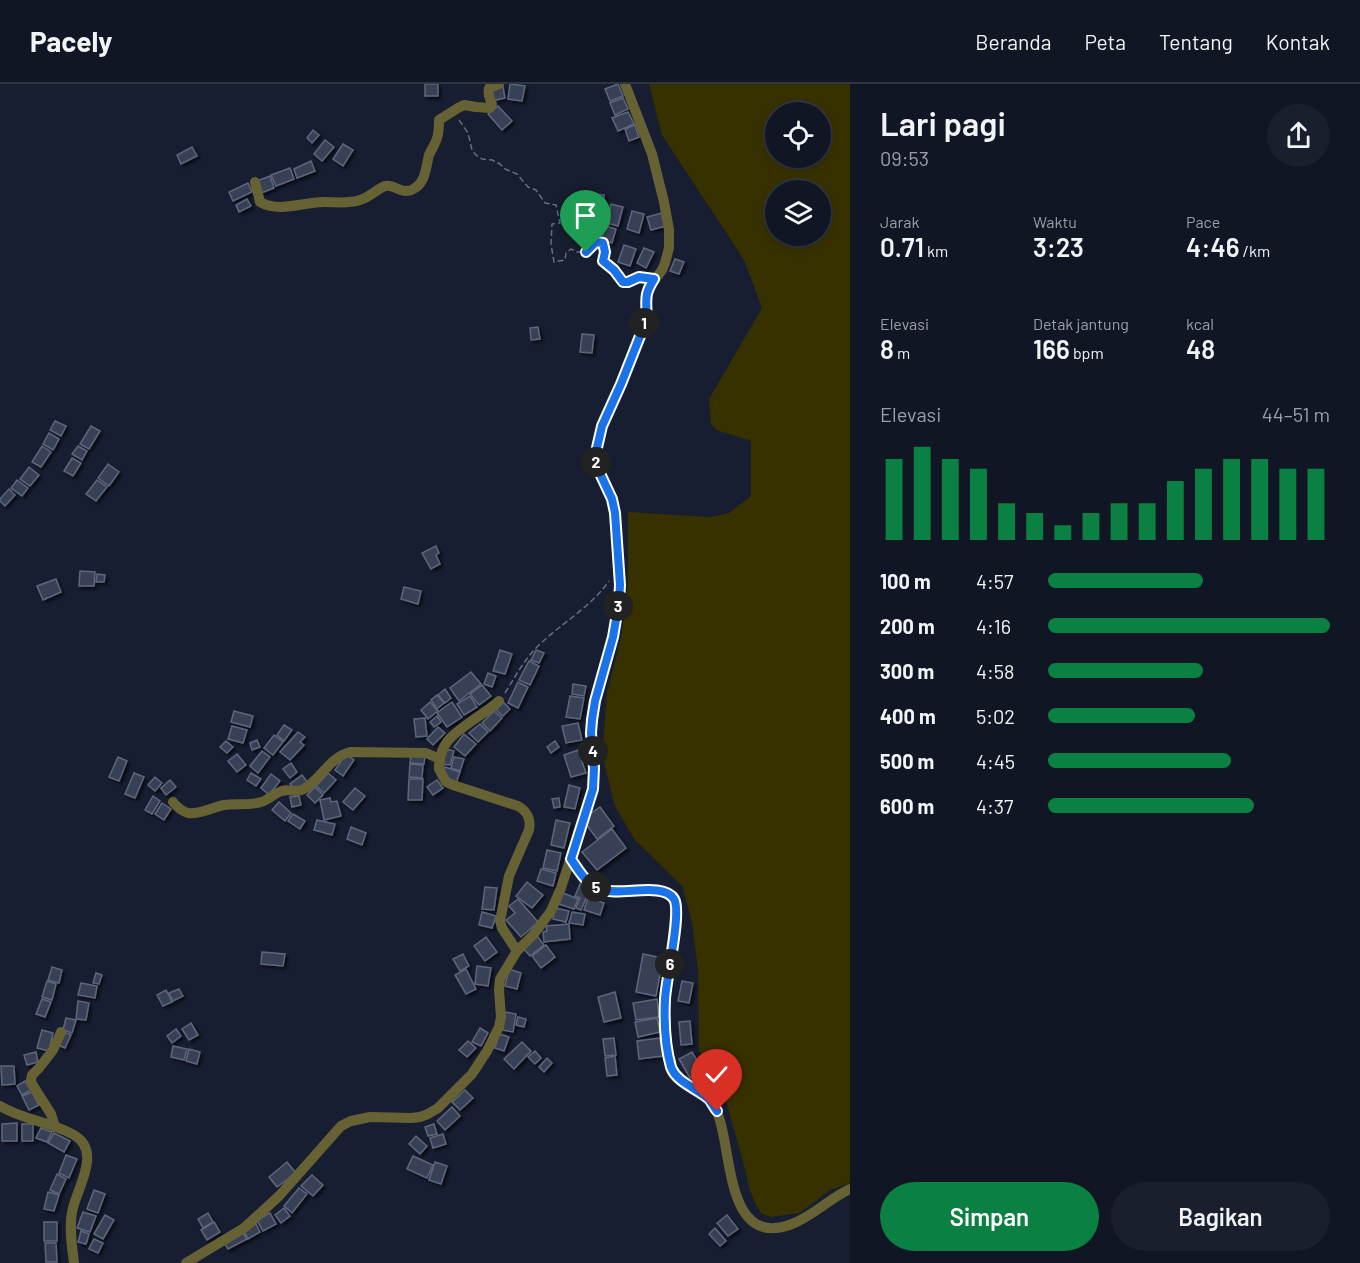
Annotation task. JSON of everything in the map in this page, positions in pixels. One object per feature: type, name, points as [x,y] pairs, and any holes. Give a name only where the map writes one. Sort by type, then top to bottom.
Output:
[{"type":"street","points":[[255,182],[260,202],[276,206],[301,206],[323,202],[343,203],[369,197],[386,186],[399,190],[414,189],[423,179],[436,141],[439,120],[464,105],[490,108],[492,104],[489,88],[499,84]]},
{"type":"street","points":[[186,1263],[244,1228],[279,1196],[341,1126],[351,1121],[370,1117],[420,1117],[438,1108],[447,1100],[472,1074],[496,1035],[501,1017],[500,979],[517,951],[533,935],[551,911],[561,888],[593,789],[592,720],[613,637],[619,602],[619,567],[612,499],[597,467],[596,452],[602,426],[646,321],[646,295],[654,279],[662,270],[669,248],[669,230],[652,154],[625,84]]},
{"type":"street","points":[[499,701],[447,742],[442,751],[439,769],[447,782],[518,806],[529,816],[529,830],[510,876],[500,921],[517,951]]},
{"type":"street","points":[[173,802],[178,808],[192,813],[225,805],[261,802],[287,789],[294,792],[301,791],[344,753],[350,752],[426,753],[440,759]]},
{"type":"street","points":[[571,859],[584,878],[598,888],[610,892],[662,891],[670,894],[674,899],[675,923],[665,997],[665,1028],[669,1055],[674,1074],[709,1099],[717,1111],[733,1190],[747,1215],[754,1223],[761,1226],[781,1228],[799,1221],[850,1189]]},
{"type":"street","points":[[55,1127],[51,1114],[31,1080],[32,1075],[53,1050],[61,1032]]},
{"type":"street","points":[[0,1106],[15,1114],[76,1136],[84,1147],[86,1171],[72,1209],[71,1220],[74,1263]]},
{"type":"path","points":[[448,115],[454,116],[464,126],[476,155],[482,159],[492,160],[517,174],[528,187],[536,190],[545,203],[556,205],[560,223],[552,224],[550,244],[554,262],[565,260],[566,253],[571,249],[586,252],[596,242],[603,243],[605,252],[603,261],[623,282],[639,277],[654,279]]},
{"type":"path","points":[[499,701],[523,663],[537,647],[583,609],[606,586],[619,567]]},
{"type":"shaded area","points":[[649,84],[850,84],[850,1183],[830,1190],[800,1213],[770,1217],[761,1213],[756,1205],[749,1188],[721,1083],[706,1070],[699,1050],[698,970],[692,922],[682,886],[634,839],[615,806],[602,755],[607,693],[621,638],[628,583],[628,512],[710,517],[729,513],[751,496],[751,441],[716,430],[711,424],[709,399],[762,308],[744,260],[662,135]]},
{"type":"building","points":[[425,84],[438,84],[438,96],[425,96]]},
{"type":"building","points":[[510,84],[525,86],[522,101],[508,99]]},
{"type":"building","points":[[618,84],[623,96],[610,101],[605,89]]},
{"type":"building","points":[[503,87],[505,98],[492,101],[490,89]]},
{"type":"building","points":[[623,98],[628,109],[615,115],[610,103]]},
{"type":"building","points":[[498,106],[512,121],[502,130],[488,114]]},
{"type":"building","points":[[628,112],[634,124],[618,131],[612,118]]},
{"type":"building","points":[[635,125],[639,137],[629,141],[625,129]]},
{"type":"building","points":[[313,130],[319,135],[312,143],[307,138]]},
{"type":"building","points":[[325,140],[334,147],[322,161],[314,154]]},
{"type":"building","points":[[343,144],[353,150],[343,166],[333,159]]},
{"type":"building","points":[[192,147],[197,156],[181,164],[177,155]]},
{"type":"building","points":[[311,161],[315,171],[297,178],[294,169]]},
{"type":"building","points":[[290,168],[294,179],[276,186],[271,175]]},
{"type":"building","points":[[270,176],[274,188],[261,193],[257,181]]},
{"type":"building","points":[[248,183],[252,192],[233,201],[229,192]]},
{"type":"building","points":[[593,194],[604,195],[604,214],[592,214]]},
{"type":"building","points":[[247,199],[251,206],[239,212],[236,205]]},
{"type":"building","points":[[611,204],[623,207],[618,226],[607,223]]},
{"type":"building","points":[[632,211],[644,214],[639,233],[627,229]]},
{"type":"building","points":[[662,213],[666,226],[651,230],[647,217]]},
{"type":"building","points":[[605,226],[616,229],[612,243],[601,241]]},
{"type":"building","points":[[624,245],[636,249],[630,266],[618,262]]},
{"type":"building","points":[[644,248],[654,252],[646,268],[637,263]]},
{"type":"building","points":[[675,259],[684,262],[679,274],[670,271]]},
{"type":"building","points":[[538,327],[540,339],[531,340],[530,328]]},
{"type":"building","points":[[582,334],[594,335],[592,353],[580,352]]},
{"type":"building","points":[[55,421],[66,426],[61,436],[50,430]]},
{"type":"building","points":[[91,426],[100,431],[89,449],[80,444]]},
{"type":"building","points":[[49,433],[59,439],[53,450],[43,444]]},
{"type":"building","points":[[42,446],[51,452],[41,467],[32,462]]},
{"type":"building","points":[[78,446],[87,451],[82,460],[72,454]]},
{"type":"building","points":[[72,458],[81,463],[73,476],[64,471]]},
{"type":"building","points":[[108,464],[119,472],[109,486],[98,478]]},
{"type":"building","points":[[29,467],[39,475],[30,486],[20,479]]},
{"type":"building","points":[[17,480],[28,488],[22,496],[11,488]]},
{"type":"building","points":[[97,480],[107,487],[96,501],[86,494]]},
{"type":"building","points":[[9,489],[15,495],[5,506],[0,499]]},
{"type":"building","points":[[436,546],[439,553],[436,555],[440,564],[431,569],[422,553]]},
{"type":"building","points":[[80,571],[95,572],[94,586],[79,586]]},
{"type":"building","points":[[97,574],[105,575],[104,582],[96,582]]},
{"type":"building","points":[[56,579],[61,592],[43,600],[37,586]]},
{"type":"building","points":[[404,587],[421,591],[418,604],[401,599]]},
{"type":"building","points":[[500,650],[512,654],[505,674],[493,671]]},
{"type":"building","points":[[536,650],[544,653],[539,663],[531,660]]},
{"type":"building","points":[[529,661],[539,666],[530,685],[519,680]]},
{"type":"building","points":[[471,672],[481,684],[459,701],[450,688]]},
{"type":"building","points":[[488,673],[496,676],[492,687],[484,684]]},
{"type":"building","points":[[518,682],[528,687],[518,708],[508,703]]},
{"type":"building","points":[[573,684],[586,686],[584,696],[572,694]]},
{"type":"building","points":[[482,685],[491,696],[479,705],[470,694]]},
{"type":"building","points":[[445,689],[451,698],[445,703],[438,695]]},
{"type":"building","points":[[437,695],[444,703],[437,709],[431,700]]},
{"type":"building","points":[[470,696],[477,707],[464,715],[457,704]]},
{"type":"building","points":[[570,696],[584,698],[580,719],[566,717]]},
{"type":"building","points":[[430,702],[438,711],[428,719],[421,710]]},
{"type":"building","points":[[452,702],[462,717],[447,727],[437,713]]},
{"type":"building","points":[[503,702],[510,709],[503,716],[496,710]]},
{"type":"building","points":[[234,711],[253,716],[250,727],[231,722]]},
{"type":"building","points":[[494,711],[502,718],[490,731],[482,723]]},
{"type":"building","points":[[437,716],[441,722],[434,727],[430,722]]},
{"type":"building","points":[[425,718],[427,736],[416,737],[414,719]]},
{"type":"building","points":[[578,723],[582,740],[566,743],[562,726]]},
{"type":"building","points":[[480,724],[488,732],[478,742],[469,733]]},
{"type":"building","points":[[284,725],[292,730],[284,741],[277,735]]},
{"type":"building","points":[[232,726],[247,730],[243,743],[228,739]]},
{"type":"building","points":[[438,727],[445,733],[433,745],[427,739]]},
{"type":"building","points":[[298,732],[305,737],[300,742],[304,745],[290,760],[280,752]]},
{"type":"building","points":[[464,734],[476,744],[465,756],[454,747]]},
{"type":"building","points":[[274,735],[283,742],[273,755],[264,748]]},
{"type":"building","points":[[257,740],[260,747],[252,750],[250,743]]},
{"type":"building","points":[[226,741],[233,747],[227,753],[220,747]]},
{"type":"building","points":[[555,741],[559,747],[551,753],[547,747]]},
{"type":"building","points":[[446,749],[454,751],[450,765],[443,764]]},
{"type":"building","points":[[578,750],[586,773],[571,777],[564,755]]},
{"type":"building","points":[[262,751],[270,757],[258,773],[250,766]]},
{"type":"building","points":[[237,754],[246,765],[237,772],[228,761]]},
{"type":"building","points":[[346,754],[354,760],[343,776],[335,770]]},
{"type":"building","points":[[411,754],[425,755],[424,764],[410,763]]},
{"type":"building","points":[[118,757],[127,761],[119,781],[109,777]]},
{"type":"building","points":[[454,757],[464,759],[460,771],[451,768]]},
{"type":"building","points":[[291,763],[297,772],[290,778],[283,769]]},
{"type":"building","points":[[410,764],[423,765],[422,778],[409,777]]},
{"type":"building","points":[[445,767],[460,772],[456,783],[443,774]]},
{"type":"building","points":[[134,773],[144,777],[135,798],[125,794]]},
{"type":"building","points":[[251,773],[261,779],[256,786],[247,780]]},
{"type":"building","points":[[328,773],[336,780],[324,793],[316,786]]},
{"type":"building","points":[[271,774],[280,781],[269,795],[261,788]]},
{"type":"building","points":[[302,775],[308,783],[294,789],[290,784]]},
{"type":"building","points":[[155,777],[162,783],[155,791],[148,785]]},
{"type":"building","points":[[409,779],[423,779],[422,800],[408,800]]},
{"type":"building","points":[[170,780],[176,787],[166,795],[161,788]]},
{"type":"building","points":[[437,780],[443,788],[433,795],[427,787]]},
{"type":"building","points":[[569,785],[580,788],[575,809],[564,807]]},
{"type":"building","points":[[315,787],[323,795],[315,803],[307,795]]},
{"type":"building","points":[[355,788],[365,796],[353,810],[343,802]]},
{"type":"building","points":[[153,796],[160,801],[152,814],[145,810]]},
{"type":"building","points":[[299,796],[301,805],[292,807],[290,797]]},
{"type":"building","points":[[330,798],[331,802],[337,801],[341,816],[324,820],[320,800]]},
{"type":"building","points":[[559,798],[560,807],[554,808],[552,799]]},
{"type":"building","points":[[279,802],[291,813],[285,821],[272,810]]},
{"type":"building","points":[[162,803],[171,809],[164,820],[155,814]]},
{"type":"building","points":[[600,807],[614,826],[597,839],[586,824],[587,816]]},
{"type":"building","points":[[293,814],[305,821],[300,829],[288,821]]},
{"type":"building","points":[[317,820],[335,824],[332,835],[314,830]]},
{"type":"building","points":[[556,820],[570,823],[564,848],[551,845]]},
{"type":"building","points":[[351,827],[366,833],[362,845],[347,839]]},
{"type":"building","points":[[612,829],[626,848],[597,870],[582,852]]},
{"type":"building","points":[[547,850],[561,853],[557,871],[543,868]]},
{"type":"building","points":[[541,869],[556,873],[553,886],[537,881]]},
{"type":"building","points":[[527,882],[543,895],[532,908],[516,896]]},
{"type":"building","points":[[580,884],[590,889],[581,910],[576,908],[580,898],[575,896]]},
{"type":"building","points":[[485,887],[497,888],[494,910],[482,909]]},
{"type":"building","points":[[563,893],[578,899],[574,909],[559,904]]},
{"type":"building","points":[[588,898],[604,903],[600,915],[584,910]]},
{"type":"building","points":[[518,899],[538,922],[521,937],[506,920],[515,913],[509,906]]},
{"type":"building","points":[[555,908],[569,911],[566,922],[553,919]]},
{"type":"building","points":[[482,912],[496,916],[492,928],[479,925]]},
{"type":"building","points":[[572,912],[585,914],[583,925],[569,923]]},
{"type":"building","points":[[569,924],[570,939],[544,942],[543,932],[547,931],[546,926]]},
{"type":"building","points":[[537,936],[544,945],[530,956],[523,948]]},
{"type":"building","points":[[486,937],[497,952],[485,961],[474,946]]},
{"type":"building","points":[[546,945],[555,957],[541,968],[532,956]]},
{"type":"building","points":[[262,952],[285,954],[283,966],[261,964]]},
{"type":"building","points":[[463,954],[469,966],[460,971],[453,959]]},
{"type":"building","points":[[643,954],[663,958],[656,996],[636,992]]},
{"type":"building","points":[[477,966],[491,968],[488,986],[475,984]]},
{"type":"building","points":[[52,967],[62,970],[59,983],[48,980]]},
{"type":"building","points":[[466,969],[476,989],[466,994],[455,975]]},
{"type":"building","points":[[509,969],[521,973],[517,989],[505,986]]},
{"type":"building","points":[[96,973],[102,975],[99,984],[93,983]]},
{"type":"building","points":[[47,981],[56,984],[52,1000],[42,997]]},
{"type":"building","points":[[682,981],[693,983],[689,1003],[678,1001]]},
{"type":"building","points":[[81,983],[97,986],[95,998],[78,995]]},
{"type":"building","points":[[179,989],[183,996],[173,1001],[169,993]]},
{"type":"building","points":[[166,990],[172,1002],[163,1006],[157,995]]},
{"type":"building","points":[[615,992],[621,1018],[604,1022],[598,997]]},
{"type":"building","points":[[42,999],[51,1002],[45,1017],[36,1014]]},
{"type":"building","points":[[657,999],[659,1017],[636,1020],[633,1003]]},
{"type":"building","points":[[78,1001],[89,1003],[86,1020],[76,1019]]},
{"type":"building","points":[[505,1012],[516,1014],[513,1032],[502,1030]]},
{"type":"building","points":[[518,1017],[526,1019],[524,1027],[516,1025]]},
{"type":"building","points":[[66,1018],[76,1020],[72,1033],[63,1030]]},
{"type":"building","points":[[657,1018],[660,1032],[638,1037],[635,1022]]},
{"type":"building","points":[[690,1021],[692,1044],[681,1045],[679,1022]]},
{"type":"building","points":[[191,1023],[198,1035],[189,1040],[182,1029]]},
{"type":"building","points":[[480,1028],[488,1033],[481,1046],[472,1042]]},
{"type":"building","points":[[176,1029],[181,1036],[172,1043],[167,1036]]},
{"type":"building","points":[[42,1030],[53,1033],[49,1051],[37,1048]]},
{"type":"building","points":[[63,1032],[71,1035],[65,1048],[58,1045]]},
{"type":"building","points":[[499,1034],[509,1037],[504,1051],[495,1048]]},
{"type":"building","points":[[614,1038],[616,1055],[605,1056],[603,1039]]},
{"type":"building","points":[[660,1038],[663,1056],[639,1059],[637,1041]]},
{"type":"building","points":[[468,1041],[476,1048],[467,1057],[459,1050]]},
{"type":"building","points":[[522,1042],[531,1051],[514,1069],[504,1059]]},
{"type":"building","points":[[173,1046],[187,1049],[184,1060],[171,1057]]},
{"type":"building","points":[[189,1049],[200,1052],[197,1064],[186,1061]]},
{"type":"building","points":[[535,1051],[541,1058],[535,1064],[528,1057]]},
{"type":"building","points":[[36,1052],[38,1062],[27,1065],[24,1055]]},
{"type":"building","points":[[692,1052],[703,1071],[690,1078],[679,1059]]},
{"type":"building","points":[[615,1056],[617,1075],[607,1076],[605,1058]]},
{"type":"building","points":[[547,1058],[552,1063],[544,1072],[539,1067]]},
{"type":"building","points":[[1,1066],[14,1066],[15,1084],[2,1085]]},
{"type":"building","points":[[25,1081],[31,1090],[22,1095],[17,1086]]},
{"type":"building","points":[[465,1090],[473,1098],[460,1110],[452,1102]]},
{"type":"building","points":[[32,1092],[39,1105],[29,1110],[22,1096]]},
{"type":"building","points":[[452,1107],[460,1116],[445,1130],[437,1121]]},
{"type":"building","points":[[17,1123],[17,1141],[2,1141],[2,1124]]},
{"type":"building","points":[[22,1124],[33,1124],[33,1141],[22,1141]]},
{"type":"building","points":[[434,1124],[437,1134],[428,1136],[425,1127]]},
{"type":"building","points":[[41,1128],[52,1132],[47,1142],[36,1138]]},
{"type":"building","points":[[54,1133],[70,1141],[64,1152],[48,1143]]},
{"type":"building","points":[[443,1134],[446,1144],[433,1148],[430,1138]]},
{"type":"building","points":[[416,1136],[427,1146],[420,1154],[409,1144]]},
{"type":"building","points":[[66,1155],[77,1159],[69,1178],[59,1173]]},
{"type":"building","points":[[413,1156],[433,1165],[427,1178],[407,1169]]},
{"type":"building","points":[[287,1162],[296,1173],[277,1187],[269,1177]]},
{"type":"building","points":[[435,1162],[447,1166],[441,1184],[429,1180]]},
{"type":"building","points":[[57,1174],[66,1179],[59,1194],[50,1190]]},
{"type":"building","points":[[312,1175],[323,1185],[313,1196],[301,1186]]},
{"type":"building","points":[[299,1188],[307,1194],[292,1213],[284,1206]]},
{"type":"building","points":[[94,1190],[105,1194],[98,1213],[87,1209]]},
{"type":"building","points":[[48,1192],[59,1195],[54,1211],[44,1209]]},
{"type":"building","points":[[284,1208],[290,1216],[281,1223],[275,1215]]},
{"type":"building","points":[[83,1212],[96,1216],[90,1232],[77,1228]]},
{"type":"building","points":[[208,1213],[213,1222],[203,1228],[198,1219]]},
{"type":"building","points":[[270,1213],[276,1224],[263,1231],[257,1220]]},
{"type":"building","points":[[105,1215],[114,1220],[103,1239],[94,1234]]},
{"type":"building","points":[[727,1215],[738,1229],[728,1236],[717,1223]]},
{"type":"building","points":[[44,1222],[57,1222],[57,1241],[44,1241]]},
{"type":"building","points":[[214,1222],[220,1232],[207,1240],[201,1230]]},
{"type":"building","points":[[256,1224],[260,1232],[248,1239],[243,1230]]},
{"type":"building","points":[[715,1228],[726,1241],[720,1246],[709,1234]]},
{"type":"building","points":[[81,1231],[89,1234],[86,1244],[78,1242]]},
{"type":"building","points":[[242,1231],[247,1239],[228,1249],[224,1242]]},
{"type":"building","points":[[94,1239],[103,1243],[98,1253],[89,1249]]},
{"type":"building","points":[[45,1243],[56,1243],[57,1262],[46,1262]]},
{"type":"route","points":[[586,252],[596,242],[603,243],[605,252],[603,261],[623,282],[639,277],[654,279],[646,295],[646,321],[598,438],[597,467],[612,499],[615,513],[619,602],[613,637],[592,720],[593,789],[571,859],[584,878],[598,888],[610,892],[662,891],[670,894],[674,899],[675,923],[664,1012],[669,1055],[674,1074],[709,1099],[717,1111]]}]
